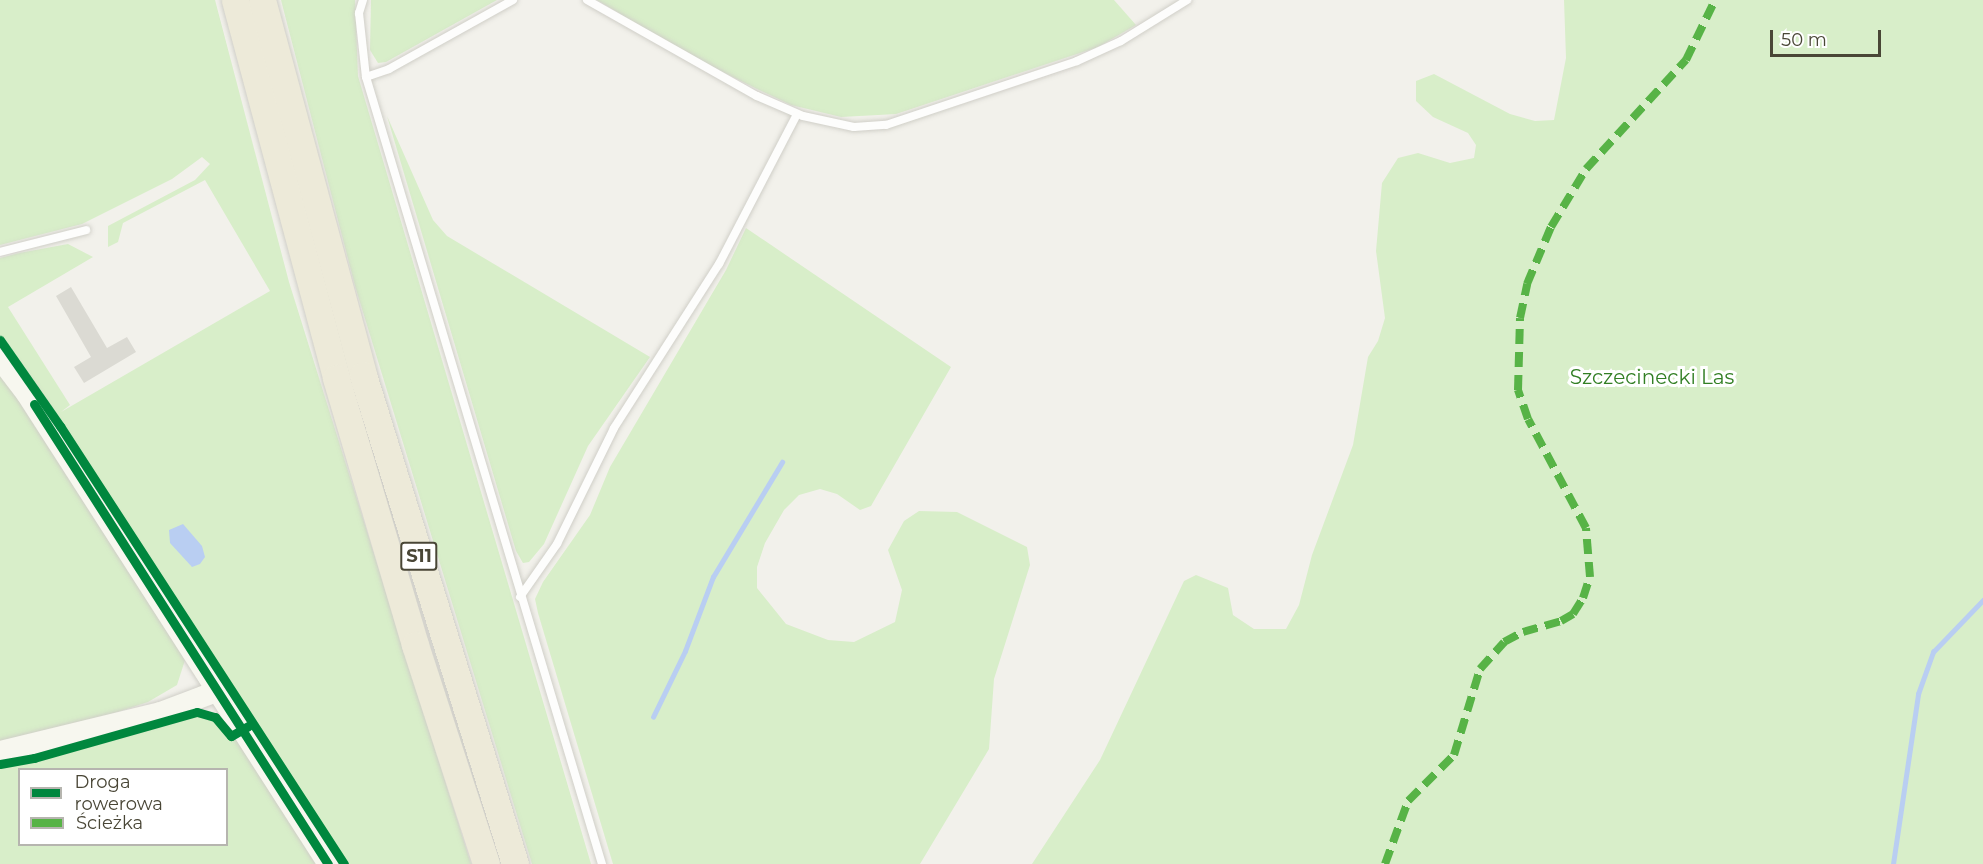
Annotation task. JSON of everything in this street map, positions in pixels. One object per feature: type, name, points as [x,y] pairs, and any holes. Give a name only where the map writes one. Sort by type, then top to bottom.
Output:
[{"type":"highway","name":"S11","points":[[234,0],[336,378],[412,634],[486,864]]},
{"type":"highway","name":"S11","points":[[262,0],[357,354],[515,864]]},
{"type":"street","points":[[0,359],[26,393],[328,864]]},
{"type":"street","points":[[0,751],[122,721],[212,685]]},
{"type":"lane","points":[[363,0],[359,13],[366,77],[520,597],[602,864]]},
{"type":"lane","points":[[366,77],[389,69],[513,0]]},
{"type":"lane","points":[[587,0],[732,84],[797,114],[854,127],[886,124],[1085,58],[1121,41],[1187,0]]},
{"type":"lane","points":[[520,597],[557,544],[614,428],[719,264],[797,114]]},
{"type":"lane","points":[[0,252],[86,230]]},
{"type":"green space","points":[[0,0],[215,0],[289,282],[471,864],[346,864],[53,417],[0,346],[0,258],[19,253],[68,244],[93,257],[8,307],[70,405],[61,412],[270,291],[205,180],[123,223],[118,242],[108,247],[108,226],[195,180],[210,164],[202,157],[172,179],[82,224],[0,245]]},
{"type":"green space","points":[[281,0],[355,0],[358,76],[591,864],[532,864],[355,286]]},
{"type":"green space","points":[[371,0],[497,0],[386,62],[378,63],[370,50]]},
{"type":"green space","points":[[597,0],[1114,0],[1136,25],[1098,47],[896,114],[841,117],[791,105],[757,89],[687,54]]},
{"type":"green space","name":"Szczecinecki Las","points":[[1564,0],[1983,0],[1983,864],[1032,864],[1100,760],[1184,581],[1196,575],[1228,588],[1233,615],[1254,629],[1286,629],[1299,605],[1312,555],[1353,445],[1368,357],[1378,341],[1385,318],[1376,251],[1382,183],[1398,158],[1418,153],[1450,163],[1474,158],[1476,145],[1468,133],[1433,117],[1416,101],[1416,81],[1434,74],[1510,114],[1535,121],[1554,120],[1566,58]]},
{"type":"green space","points":[[387,116],[433,220],[447,236],[650,357],[588,446],[544,544],[529,562],[523,563],[516,551]]},
{"type":"green space","points":[[746,228],[951,367],[871,506],[860,510],[837,494],[820,489],[799,495],[784,510],[765,543],[757,567],[757,588],[786,624],[828,640],[854,642],[895,622],[902,590],[888,550],[904,521],[919,511],[957,512],[1027,547],[1030,565],[994,679],[989,749],[920,864],[613,864],[538,613],[535,599],[543,582],[590,515],[610,467],[726,270]]},
{"type":"green space","points":[[0,372],[185,660],[177,685],[148,702],[81,724],[0,742]]},
{"type":"green space","points":[[188,711],[223,719],[317,864],[0,864],[0,761],[87,742]]},
{"type":"water","points":[[183,524],[202,546],[205,557],[200,564],[192,567],[170,543],[169,530]]},
{"type":"building","points":[[71,287],[107,348],[127,337],[136,352],[84,383],[74,367],[91,357],[56,296]]},
{"type":"waterway","points":[[653,717],[685,651],[713,577],[782,462]]},
{"type":"waterway","points":[[1893,864],[1918,694],[1933,652],[1983,600]]},
{"type":"marked path","points":[[1385,864],[1408,801],[1454,755],[1480,669],[1504,642],[1523,632],[1561,621],[1573,614],[1583,598],[1590,577],[1586,528],[1528,419],[1518,390],[1520,318],[1527,284],[1551,227],[1586,169],[1686,60],[1715,0]]},
{"type":"cycle path","points":[[0,340],[60,426],[344,864]]},
{"type":"cycle path","points":[[34,404],[328,864]]},
{"type":"cycle path","points":[[0,764],[34,758],[197,712],[215,717],[231,736],[248,726]]}]
